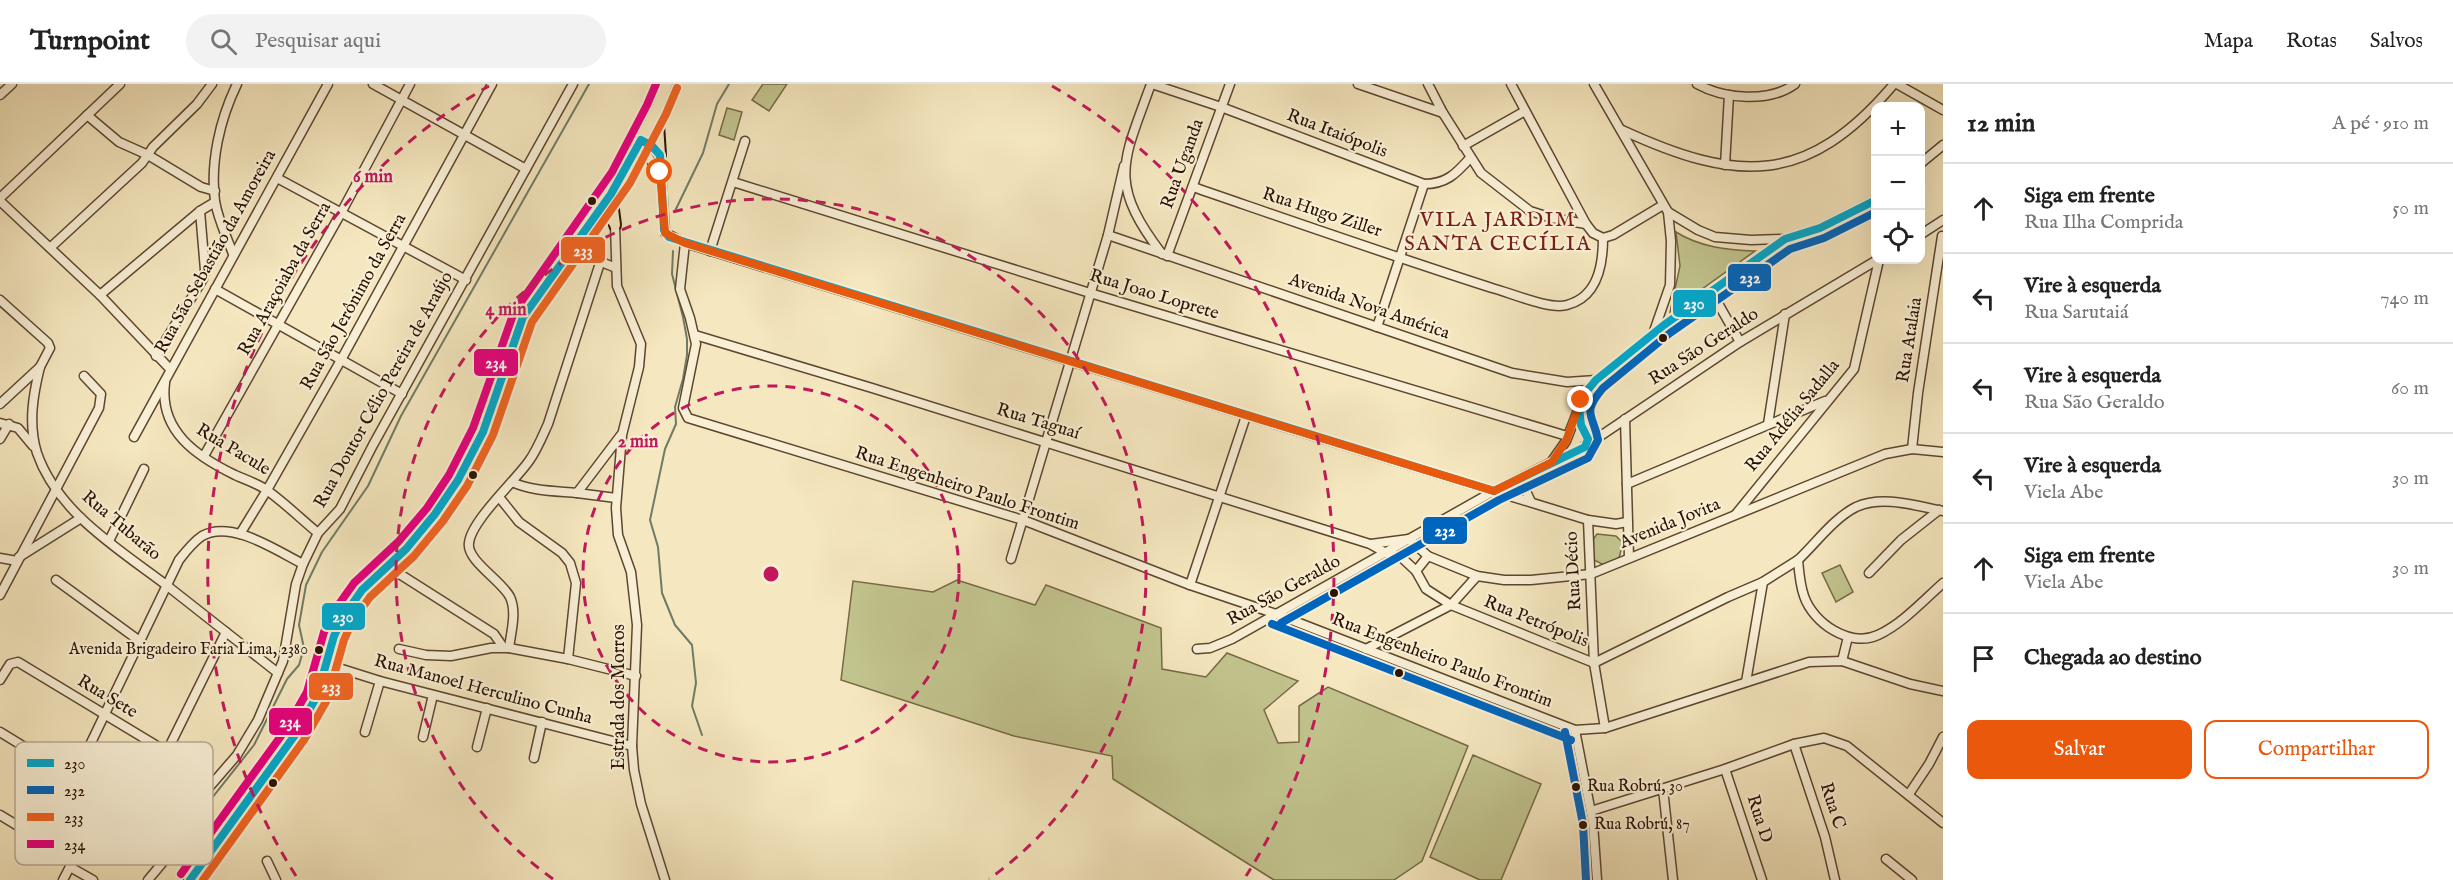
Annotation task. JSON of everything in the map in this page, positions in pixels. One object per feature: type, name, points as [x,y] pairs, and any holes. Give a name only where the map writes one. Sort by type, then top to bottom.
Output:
[{"type":"main road","points":[[213,849],[296,735],[317,696],[334,636],[343,617],[362,590],[406,549],[435,514],[458,480],[483,432],[523,317],[611,194],[639,145],[667,84]]},
{"type":"main road","points":[[657,109],[660,155]]},
{"type":"main road","points":[[611,194],[615,225]]},
{"type":"main road","points":[[190,880],[201,865]]},
{"type":"street","points":[[0,95],[12,84]]},
{"type":"street","points":[[51,247],[142,163],[160,140],[197,104],[212,84]]},
{"type":"street","points":[[234,254],[220,220],[215,202],[215,191],[220,128],[226,106],[237,84]]},
{"type":"street","name":"Rua São Sebastião da Amoreira","points":[[134,437],[328,84]]},
{"type":"street","points":[[373,84],[466,134],[526,170]]},
{"type":"street","name":"Rua Araçoiaba da Serra","points":[[204,456],[279,325],[410,84]]},
{"type":"street","name":"Rua São Jerônimo da Serra","points":[[240,534],[341,360],[492,84]]},
{"type":"street","name":"Rua Doutor Célio Pereira de Araújo","points":[[213,783],[237,755],[258,720],[278,673],[288,638],[297,584],[303,564],[318,533],[340,510],[372,445],[466,280],[573,84]]},
{"type":"street","points":[[1011,559],[1108,235],[1124,166],[1151,84]]},
{"type":"street","name":"Rua Itaiópolis","points":[[1151,84],[1221,107],[1424,184]]},
{"type":"street","name":"Rua Uganda","points":[[1165,255],[1230,84]]},
{"type":"street","points":[[1358,84],[1443,113]]},
{"type":"street","points":[[1428,84],[1443,113],[1481,173],[1530,211],[1552,218],[1586,224]]},
{"type":"street","points":[[1511,84],[1586,224],[1593,232],[1603,238],[1613,235],[1666,209]]},
{"type":"street","points":[[1594,84],[1666,209],[1671,242],[1670,285],[1653,334]]},
{"type":"street","points":[[1696,84],[1729,95],[1757,96],[1777,93],[1795,84]]},
{"type":"street","points":[[1622,130],[1694,159],[1725,165],[1764,166],[1797,159],[1825,147],[1847,133],[1876,106],[1895,84],[1943,110]]},
{"type":"street","points":[[118,85],[0,199],[99,295],[168,372]]},
{"type":"street","points":[[1725,165],[1729,95]]},
{"type":"street","points":[[1463,146],[1525,111]]},
{"type":"street","points":[[87,115],[119,142],[148,155],[201,187],[215,191]]},
{"type":"street","points":[[1932,154],[1943,137]]},
{"type":"street","points":[[710,251],[745,141]]},
{"type":"street","points":[[1632,149],[1646,141]]},
{"type":"street","points":[[639,145],[652,146],[660,155],[665,233],[685,243],[1588,520],[1602,523],[1628,522]]},
{"type":"street","points":[[639,145],[660,172]]},
{"type":"street","points":[[1925,160],[1943,145]]},
{"type":"street","points":[[1377,327],[1424,184],[1436,184],[1451,178],[1470,158]]},
{"type":"street","points":[[1124,166],[1128,200],[1142,226],[1165,255]]},
{"type":"street","points":[[278,178],[466,280]]},
{"type":"street","name":"Rua Joao Loprete","points":[[733,182],[1090,293],[1567,436]]},
{"type":"street","name":"Rua Hugo Ziller","points":[[1192,187],[1511,293],[1560,306],[1577,301],[1594,285],[1603,260],[1603,238]]},
{"type":"street","points":[[99,295],[200,211],[215,202]]},
{"type":"street","points":[[1552,462],[1567,436],[1580,404],[1596,380],[1664,325],[1785,239],[1830,224],[1871,202]]},
{"type":"street","points":[[600,208],[615,225]]},
{"type":"street","points":[[1666,209],[1698,230],[1715,237],[1751,240],[1785,239]]},
{"type":"street","points":[[156,356],[203,279],[205,270],[200,211]]},
{"type":"street","points":[[1925,233],[1943,220]]},
{"type":"street","name":"Estrada dos Morros","points":[[615,225],[616,268],[620,296],[640,338],[641,349],[622,435],[616,498],[618,535],[631,572],[637,625],[632,746],[637,786],[665,880]]},
{"type":"street","points":[[1925,234],[1942,236]]},
{"type":"street","name":"Avenida Nova América","points":[[1108,235],[1512,373],[1567,382],[1596,380]]},
{"type":"street","name":"Rua Atalaia","points":[[1912,449],[1918,393],[1942,236]]},
{"type":"street","points":[[1751,240],[1760,247],[1762,255]]},
{"type":"street","points":[[575,243],[600,263],[616,268]]},
{"type":"street","points":[[685,243],[680,289],[695,335]]},
{"type":"street","points":[[506,647],[514,615],[511,599],[471,554],[469,548],[472,532],[533,455],[548,424],[600,263]]},
{"type":"street","name":"Rua São Geraldo","points":[[1587,445],[1740,342],[1871,264]]},
{"type":"street","name":"Rua Adélia Sadalla","points":[[1734,516],[1854,369],[1877,264]]},
{"type":"street","points":[[215,289],[402,394]]},
{"type":"street","points":[[1711,291],[1740,342]]},
{"type":"street","points":[[0,404],[40,367],[50,352],[50,345],[1,303]]},
{"type":"street","points":[[1662,308],[1664,325]]},
{"type":"street","points":[[1768,424],[1785,314]]},
{"type":"street","name":"Rua Engenheiro Paulo Frontim","points":[[695,335],[695,353],[683,412],[688,418],[1023,520],[1190,585],[1276,614],[1575,730],[1605,728],[1809,662],[1842,661],[1910,684],[1943,691]]},
{"type":"street","name":"Rua Taguaí","points":[[695,335],[1219,495],[1370,544],[1386,553]]},
{"type":"street","points":[[38,454],[32,421],[32,405],[40,367]]},
{"type":"street","name":"Rua Pacule","points":[[168,372],[164,408],[172,428],[182,439],[232,474],[267,490],[318,533]]},
{"type":"street","points":[[0,595],[101,402],[97,388],[84,376]]},
{"type":"street","points":[[1567,382],[1577,390],[1584,431],[1588,440],[1587,445],[1577,450],[1571,449],[1567,436]]},
{"type":"street","points":[[1627,484],[1829,400]]},
{"type":"street","points":[[1190,585],[1246,416]]},
{"type":"street","points":[[1625,419],[1629,557]]},
{"type":"street","points":[[0,439],[5,424],[25,434],[38,454]]},
{"type":"street","points":[[1567,436],[1576,429],[1584,431]]},
{"type":"street","name":"Rua São Geraldo","points":[[1584,431],[1612,429]]},
{"type":"street","points":[[577,493],[622,435]]},
{"type":"street","name":"Avenida Jovita","points":[[1409,539],[1428,556],[1477,576],[1504,580],[1532,580],[1591,574],[1877,457],[1912,449],[1943,452]]},
{"type":"street","name":"Rua São Geraldo","points":[[1197,649],[1210,648],[1232,639],[1494,491],[1577,450]]},
{"type":"street","name":"Rua Tubarão","points":[[38,454],[56,488],[81,518],[278,673]]},
{"type":"street","points":[[109,541],[144,469]]},
{"type":"street","points":[[1527,475],[1525,489],[1531,502]]},
{"type":"street","points":[[512,482],[531,488],[616,498]]},
{"type":"street","points":[[499,497],[519,522],[562,553],[570,563],[576,583],[568,659]]},
{"type":"street","name":"Rua Petrópolis","points":[[1416,571],[1426,589],[1451,605],[1594,663],[1763,582],[1798,560],[1839,519],[1857,507],[1890,502],[1941,511]]},
{"type":"street","points":[[1869,573],[1901,540],[1941,511]]},
{"type":"street","points":[[0,558],[18,559],[81,518]]},
{"type":"street","name":"Rua Décio","points":[[1588,520],[1594,663],[1605,728]]},
{"type":"street","points":[[91,742],[179,560],[189,547],[203,536],[220,531],[240,534],[303,564]]},
{"type":"street","name":"Rua Taguaí","points":[[1370,544],[1409,539]]},
{"type":"street","points":[[1386,553],[1400,556],[1416,571],[1428,556]]},
{"type":"street","points":[[1798,560],[1803,596],[1809,608],[1825,624],[1848,637],[1870,638],[1884,632],[1943,583]]},
{"type":"street","points":[[387,566],[494,634],[506,647]]},
{"type":"street","points":[[1366,649],[1451,605],[1477,576]]},
{"type":"street","points":[[56,580],[141,642]]},
{"type":"street","points":[[1746,682],[1763,582]]},
{"type":"street","points":[[172,742],[226,632]]},
{"type":"street","points":[[1842,661],[1848,637]]},
{"type":"street","points":[[399,650],[426,655],[451,656],[506,647],[636,676]]},
{"type":"street","name":"Rua Sete","points":[[0,680],[14,662],[30,669],[150,742]]},
{"type":"street","name":"Rua Manoel Herculino Cunha","points":[[326,664],[380,681],[632,746]]},
{"type":"street","points":[[365,732],[380,681]]},
{"type":"street","points":[[423,737],[433,694]]},
{"type":"street","points":[[477,747],[487,708]]},
{"type":"street","points":[[534,758],[542,722]]},
{"type":"street","points":[[1575,730],[1591,811],[1597,880]]},
{"type":"street","points":[[0,732],[16,742]]},
{"type":"street","points":[[1909,794],[1934,756],[1943,737]]},
{"type":"street","points":[[1591,811],[1725,769],[1813,738],[1835,740],[1847,746],[1943,823]]},
{"type":"street","name":"Rua C","points":[[1794,744],[1825,837],[1835,880]]},
{"type":"street","name":"Rua D","points":[[1725,769],[1762,880]]},
{"type":"street","points":[[1663,789],[1673,880]]},
{"type":"street","points":[[213,830],[227,818],[242,810]]},
{"type":"street","points":[[0,815],[15,825]]},
{"type":"street","points":[[1886,859],[1912,880]]},
{"type":"street","points":[[267,861],[276,880]]},
{"type":"street","points":[[63,880],[71,865]]},
{"type":"street","points":[[74,865],[93,880]]},
{"type":"street","points":[[148,880],[161,865]]},
{"type":"green space","points":[[763,84],[787,84],[769,111],[752,100]]},
{"type":"green space","points":[[727,108],[742,112],[734,140],[719,135]]},
{"type":"green space","points":[[1676,232],[1714,247],[1755,251],[1670,312],[1680,266]]},
{"type":"green space","points":[[1597,534],[1616,536],[1623,543],[1619,558],[1604,565],[1594,560],[1592,541]]},
{"type":"green space","points":[[1840,565],[1853,592],[1836,602],[1822,573]]},
{"type":"green space","points":[[957,580],[1035,605],[1046,585],[1161,628],[1162,669],[1206,677],[1227,653],[1298,681],[1264,710],[1278,743],[1299,742],[1299,706],[1328,687],[1468,746],[1422,861],[1394,880],[1274,880],[1113,779],[1112,756],[1014,736],[841,680],[853,581],[933,592]]},
{"type":"green space","points":[[1473,755],[1541,784],[1501,880],[1480,880],[1430,857]]},
{"type":"waterway","points":[[213,797],[254,745],[287,679],[299,665],[304,648],[299,625],[306,585],[322,552],[368,486],[401,416],[589,84]]},
{"type":"waterway","points":[[675,211],[703,153],[717,104],[729,84]]},
{"type":"waterway","points":[[673,251],[672,274],[683,317],[687,355],[675,407],[676,424],[665,449],[650,520],[658,547],[662,593],[675,625],[692,645],[696,683],[692,706],[702,735]]},
{"type":"transit line","name":"234","points":[[213,830],[286,729],[307,692],[324,632],[334,611],[354,583],[398,542],[427,508],[449,475],[473,428],[514,312],[612,172],[656,84]]},
{"type":"transit line","name":"233","points":[[203,880],[304,740],[327,700],[344,640],[352,622],[370,597],[414,556],[443,521],[467,486],[493,435],[532,322],[630,183],[677,88]]},
{"type":"transit line","name":"230","points":[[213,848],[295,735],[317,696],[334,636],[343,617],[362,590],[406,549],[435,514],[458,480],[483,432],[523,317],[611,194],[641,140],[652,146],[660,155],[664,230],[669,237],[1494,491]]},
{"type":"transit line","name":"230","points":[[1494,491],[1585,447],[1588,439],[1581,425],[1579,408],[1585,393],[1596,380],[1664,325],[1785,239],[1820,228],[1871,202]]},
{"type":"transit line","name":"232","points":[[1281,623],[1499,500],[1588,458],[1598,440],[1590,409],[1603,388],[1670,333],[1790,249],[1824,238],[1871,214]]},
{"type":"transit line","name":"232","points":[[1272,624],[1571,740]]},
{"type":"transit line","name":"232","points":[[1565,732],[1583,824],[1586,880]]},
{"type":"transit line","name":"234","points":[[181,874],[188,865]]},
{"type":"transit line","name":"230","points":[[190,880],[201,865]]},
{"type":"place","name":"Avenida Brigadeiro Faria Lima, 2380","points":[[319,650]]},
{"type":"place","name":"Rua Robrú, 30","points":[[1576,787]]},
{"type":"place","name":"Rua Robrú, 87","points":[[1583,825]]},
{"type":"district","name":"VILA JARDIM SANTA CECÍLIA","points":[[1498,232]]},
{"type":"route","points":[[660,172],[664,230],[669,237],[1494,491],[1552,462],[1566,441],[1581,400]]}]
